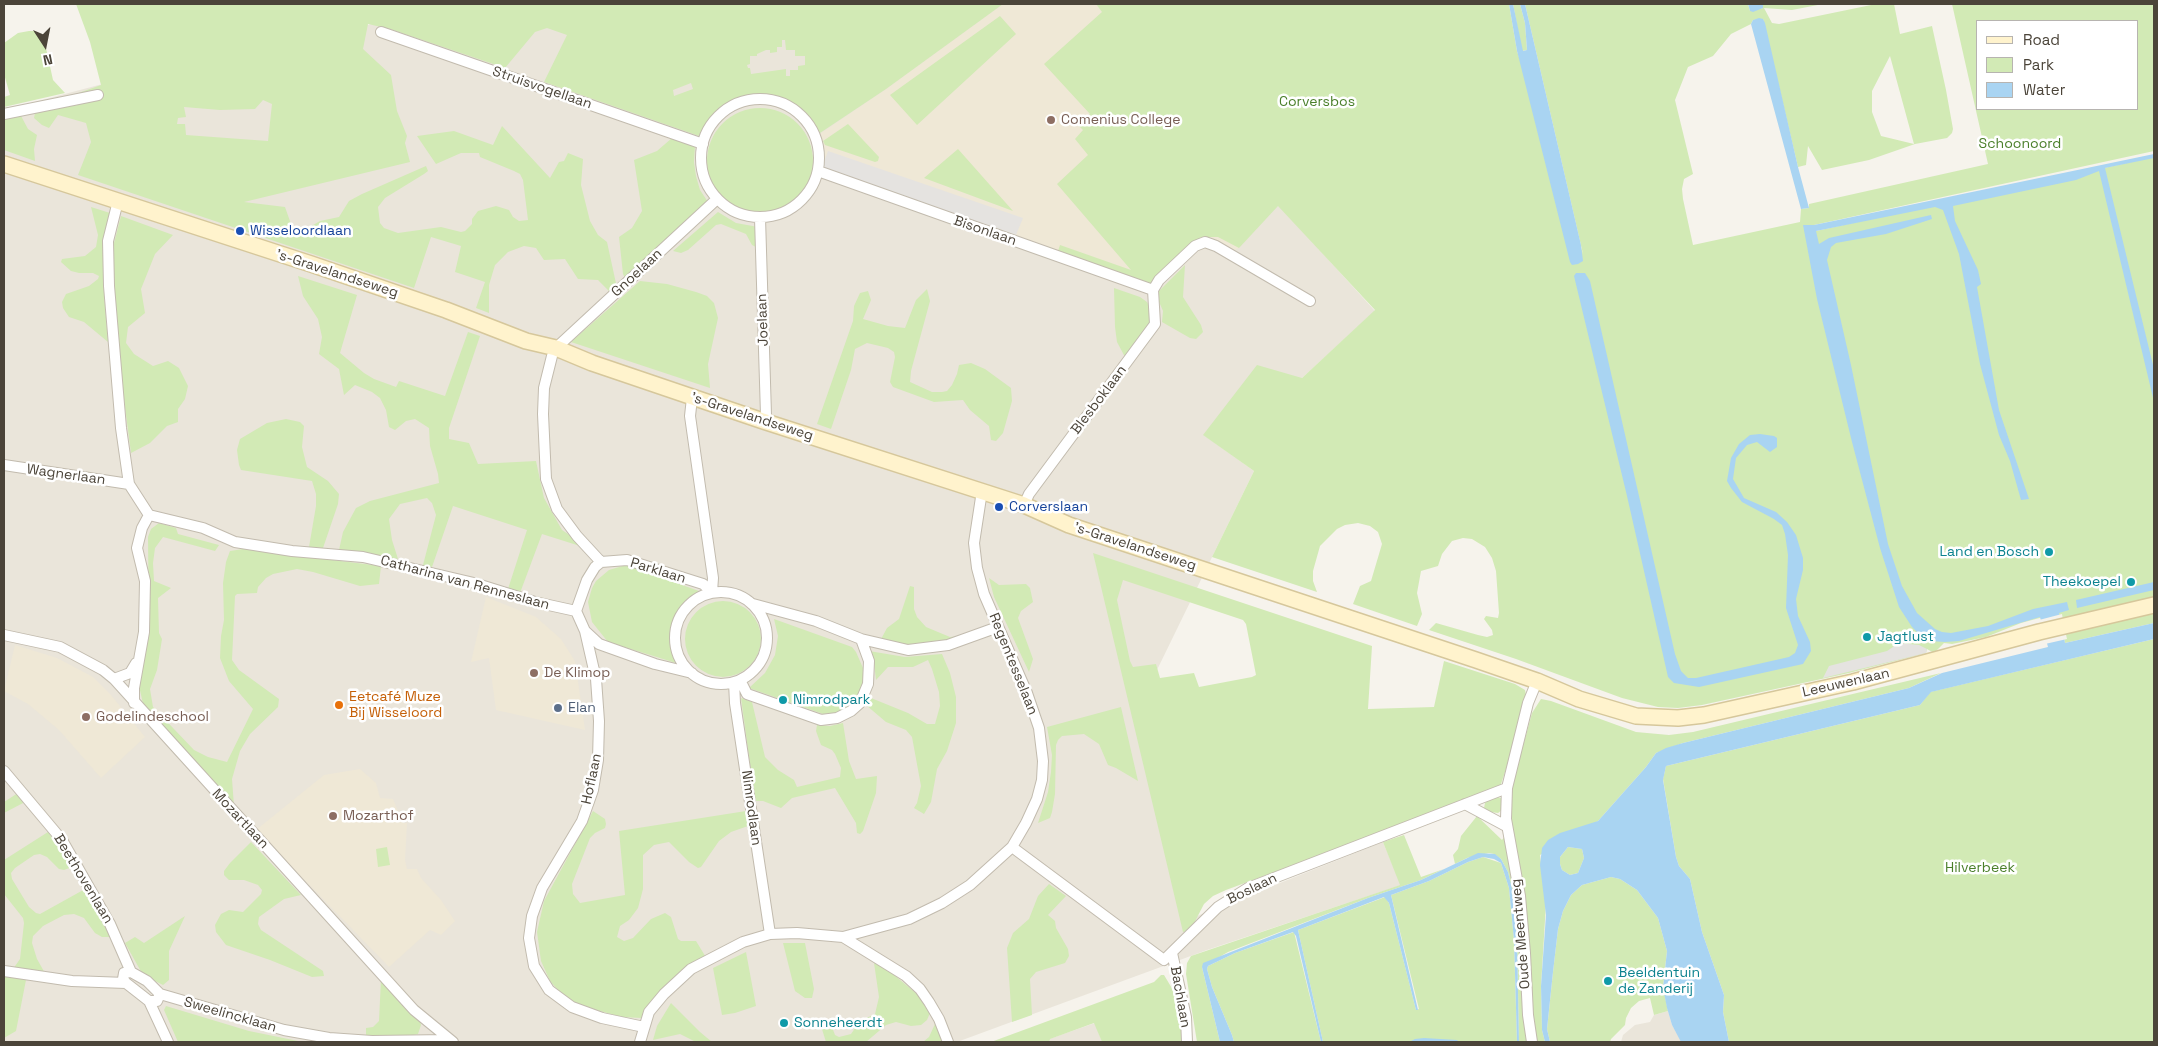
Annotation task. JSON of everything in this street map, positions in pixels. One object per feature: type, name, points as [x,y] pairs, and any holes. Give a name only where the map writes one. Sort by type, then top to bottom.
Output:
[{"type":"street","name":"Struisvogellaan","points":[[381,32],[702,144]]},
{"type":"street","points":[[4,114],[98,95]]},
{"type":"street","points":[[748,100],[781,103],[795,111],[807,122],[819,150],[818,172],[810,190],[797,205],[779,214],[760,218],[744,215],[729,209],[717,199],[708,187],[702,174],[702,144],[709,129],[719,116],[732,106],[748,100]]},
{"type":"street","name":"'s-Gravelandseweg","points":[[4,164],[446,310],[554,352],[1024,505],[1069,525],[1538,681]]},
{"type":"street","name":"Bisonlaan","points":[[818,172],[1153,290]]},
{"type":"street","name":"Gnoelaan","points":[[554,352],[717,199]]},
{"type":"street","points":[[118,201],[108,241],[109,286],[121,428],[129,484],[149,515],[142,528],[137,548],[145,581],[144,632],[134,688],[134,704]]},
{"type":"street","name":"Joelaan","points":[[760,218],[766,415],[763,421]]},
{"type":"street","points":[[1153,290],[1159,280],[1195,246],[1205,242],[1216,246],[1310,301]]},
{"type":"street","name":"Blesboklaan","points":[[1024,505],[1029,494],[1155,324],[1153,290]]},
{"type":"street","points":[[554,352],[544,388],[543,414],[546,479],[556,509],[601,562],[595,567],[587,580],[576,612]]},
{"type":"street","points":[[692,398],[690,416],[713,578],[712,592]]},
{"type":"street","name":"Wagnerlaan","points":[[4,465],[129,484]]},
{"type":"street","name":"Regentesselaan","points":[[843,937],[908,919],[942,903],[970,885],[1012,848],[1037,799],[1042,780],[1043,761],[1039,728],[1027,693],[984,594],[976,560],[974,542],[982,491]]},
{"type":"street","name":"Catharina van Renneslaan","points":[[149,515],[203,528],[235,542],[292,551],[363,557],[474,583],[535,602],[576,612]]},
{"type":"street","name":"Parklaan","points":[[601,562],[627,560],[703,584],[712,592]]},
{"type":"street","points":[[692,674],[681,660],[675,644],[676,627],[683,611],[696,599],[712,592],[738,594],[753,604],[816,621],[860,639],[908,650],[948,645],[998,627]]},
{"type":"street","points":[[585,631],[599,644],[655,664],[692,674],[705,681],[719,684],[737,681],[753,671],[762,659],[767,645],[767,630],[762,616],[753,604]]},
{"type":"street","name":"Leeuwenlaan","points":[[1538,681],[1571,696],[1620,712],[1654,718],[1704,715],[1853,682],[2039,632],[2154,605]]},
{"type":"street","name":"Hoflaan","points":[[576,612],[585,631],[596,679],[599,721],[598,760],[593,790],[582,821],[542,888],[532,916],[531,948],[534,966],[549,990],[572,1007],[602,1018],[644,1027]]},
{"type":"street","name":"Mozartlaan","points":[[4,635],[60,647],[103,670],[414,1010],[451,1041]]},
{"type":"street","points":[[737,681],[747,694],[821,720],[837,718],[851,711],[860,703],[868,684],[869,661],[860,639]]},
{"type":"street","points":[[114,680],[130,674],[140,658]]},
{"type":"street","name":"Nimrodlaan","points":[[737,681],[735,702],[770,934]]},
{"type":"street","name":"Oude Meentweg","points":[[1532,1042],[1528,1015],[1520,896],[1506,826],[1507,788],[1528,703],[1538,681]]},
{"type":"street","name":"Beethovenlaan","points":[[4,771],[62,840],[110,924],[130,972]]},
{"type":"street","name":"Boslaan","points":[[1172,953],[1218,907],[1248,888],[1507,788]]},
{"type":"street","points":[[1465,804],[1506,826]]},
{"type":"street","points":[[1012,848],[1164,960],[1172,953]]},
{"type":"street","points":[[640,1042],[649,1012],[664,994],[691,970],[743,942],[770,934],[798,933],[843,937],[906,976],[920,989],[939,1019],[948,1042]]},
{"type":"street","name":"Bachlaan","points":[[1172,953],[1186,1017],[1187,1042]]},
{"type":"street","points":[[4,971],[72,981],[126,983]]},
{"type":"street","points":[[130,972],[124,973],[122,976],[126,983],[148,1001],[168,1042]]},
{"type":"street","name":"Sweelincklaan","points":[[130,972],[147,982],[160,994],[284,1030],[329,1038],[372,1042],[451,1041]]},
{"type":"street","points":[[148,1001],[157,1001],[160,994]]},
{"type":"shaded area","points":[[463,4],[1096,4],[1375,311],[1302,378],[1204,435],[1254,471],[1136,713],[1187,920],[1383,842],[1401,885],[1207,950],[957,1042],[4,1042],[4,110],[114,81]]},
{"type":"shaded area","points":[[1003,4],[1096,4],[1278,205],[1239,248],[1229,253],[1205,242],[1153,290],[818,171],[819,157],[815,137],[886,89]]},
{"type":"shaded area","points":[[828,151],[1023,218],[1016,235],[822,168]]},
{"type":"shaded area","name":"De Klimop","points":[[486,597],[536,617],[561,639],[575,661],[585,730],[496,710],[489,658],[471,662]]},
{"type":"shaded area","points":[[1899,643],[1919,645],[1927,649],[1926,653],[1823,678],[1829,666],[1887,651]]},
{"type":"shaded area","name":"Godelindeschool","points":[[15,645],[57,658],[93,677],[111,695],[145,737],[101,778],[59,730],[28,704],[4,691]]},
{"type":"shaded area","points":[[360,769],[376,783],[380,798],[393,799],[403,823],[407,823],[405,860],[407,869],[417,869],[421,878],[441,900],[455,921],[441,935],[430,930],[389,967],[256,830],[324,775]]},
{"type":"shaded area","points":[[1668,1011],[1672,1025],[1682,1042],[1621,1042],[1623,1035],[1635,1025],[1650,1022],[1654,1015]]},
{"type":"shaded area","points":[[1095,1023],[1102,1042],[1049,1042],[1049,1039]]},
{"type":"green space","points":[[76,4],[1003,4],[886,89],[820,133],[813,121],[803,110],[787,100],[773,96],[753,95],[730,102],[711,117],[699,136],[544,82],[567,35],[547,28],[535,32],[505,68],[390,29],[368,24],[363,49],[391,75],[397,111],[407,136],[405,143],[410,162],[244,202],[285,207],[294,228],[308,228],[320,221],[339,217],[349,201],[362,194],[426,166],[428,171],[385,198],[378,207],[380,223],[384,228],[398,233],[441,227],[461,232],[465,231],[472,224],[472,219],[478,211],[496,206],[509,210],[513,217],[519,221],[528,220],[523,180],[520,174],[480,157],[479,153],[461,153],[436,164],[417,136],[454,131],[493,145],[502,126],[550,178],[559,162],[564,161],[568,153],[583,159],[581,185],[590,221],[598,235],[607,242],[617,288],[611,293],[598,280],[578,279],[565,259],[544,260],[536,248],[524,246],[508,252],[495,265],[489,285],[489,313],[476,308],[485,282],[455,272],[461,246],[431,237],[414,288],[78,175],[91,142],[86,123],[58,115],[49,128],[34,118],[36,108],[101,85],[90,42]],"holes":[[[782,40],[785,40],[786,50],[795,50],[795,56],[805,56],[805,65],[798,66],[798,70],[790,70],[790,76],[786,76],[786,69],[751,74],[750,68],[747,65],[750,64],[750,56],[757,56],[757,54],[766,50],[770,50],[770,53],[777,52],[777,47],[782,47]],[[691,83],[693,89],[674,96],[673,90]],[[263,100],[272,104],[268,141],[186,135],[185,124],[177,124],[178,118],[186,117],[184,107],[220,110],[255,109]]]},
{"type":"green space","points":[[1096,4],[1509,4],[1517,51],[1583,254],[1525,4],[1748,4],[1750,11],[1763,8],[1763,4],[1823,4],[1792,10],[1764,8],[1772,23],[1779,24],[1876,4],[1894,4],[1900,34],[1932,26],[1946,90],[1953,129],[1952,133],[1947,138],[1915,144],[1869,160],[1822,170],[1808,146],[1806,165],[1798,167],[1763,19],[1753,20],[1751,24],[1731,34],[1713,56],[1688,67],[1675,100],[1693,174],[1684,179],[1682,189],[1693,245],[1800,222],[1801,209],[1809,208],[1809,204],[1988,164],[1952,4],[2154,4],[2154,151],[1814,225],[1816,231],[2154,157],[2154,623],[2065,643],[2058,613],[2021,623],[1986,637],[1952,644],[1944,643],[1934,653],[1927,649],[1926,653],[1849,673],[1702,705],[1678,708],[1658,707],[1622,698],[1516,659],[1429,630],[1436,623],[1487,637],[1493,635],[1492,630],[1484,619],[1486,616],[1498,618],[1496,571],[1492,558],[1485,547],[1472,539],[1463,538],[1452,541],[1442,554],[1438,566],[1421,571],[1417,593],[1422,614],[1417,626],[1353,604],[1360,586],[1371,581],[1382,544],[1378,532],[1370,526],[1358,523],[1345,525],[1337,529],[1320,546],[1313,571],[1313,581],[1317,592],[1212,557],[1254,471],[1203,435],[1257,365],[1302,378],[1375,310],[1278,206],[1239,248],[1218,237],[1201,237],[1150,285],[1056,257],[1060,245],[1131,270],[1057,184],[1088,155],[1075,139],[1083,130],[1078,125],[1090,114],[1044,64],[1102,12]],"holes":[[[1890,56],[1914,144],[1881,136],[1872,112],[1872,91]]]},
{"type":"green space","points":[[1513,4],[1520,4],[1525,23],[1527,50],[1522,51]]},
{"type":"green space","points":[[1000,16],[1016,34],[917,125],[890,95]]},
{"type":"green space","points":[[35,31],[44,39],[53,80],[65,93],[4,107],[4,97],[10,95],[4,74],[4,43],[18,33]]},
{"type":"green space","points":[[760,108],[780,112],[798,123],[809,141],[813,161],[809,181],[798,199],[780,210],[760,214],[740,210],[722,199],[711,181],[707,161],[711,141],[722,123],[740,112]]},
{"type":"green space","points":[[20,114],[28,129],[37,135],[34,149],[35,161],[4,150],[4,117]]},
{"type":"green space","points":[[848,124],[879,157],[878,161],[875,162],[825,145],[823,141]]},
{"type":"green space","points":[[672,138],[695,146],[694,162],[696,176],[700,190],[710,205],[626,280],[623,274],[619,237],[632,228],[642,211],[634,160],[657,151]]},
{"type":"green space","points":[[958,149],[1013,211],[924,178]]},
{"type":"green space","points":[[91,207],[110,213],[105,243],[104,293],[108,342],[84,322],[69,317],[63,308],[62,302],[66,294],[89,286],[99,276],[93,273],[71,271],[61,262],[62,259],[85,256],[96,247],[98,235]]},
{"type":"green space","points":[[718,212],[736,223],[758,227],[760,249],[752,245],[746,234],[721,224],[716,225],[688,250],[681,253],[673,251]]},
{"type":"green space","points":[[121,216],[173,235],[155,254],[141,289],[145,313],[128,327],[126,343],[134,354],[153,366],[168,361],[179,368],[188,386],[185,399],[178,409],[178,422],[167,426],[150,443],[131,453],[119,361],[114,291],[114,243]]},
{"type":"green space","points":[[1185,265],[1183,297],[1201,325],[1203,332],[1196,339],[1190,338],[1162,322],[1163,311],[1157,297],[1157,293]]},
{"type":"green space","points":[[298,276],[357,295],[340,353],[364,373],[396,387],[399,381],[445,396],[468,332],[480,336],[449,428],[449,439],[469,443],[478,464],[536,461],[544,498],[562,530],[577,540],[580,546],[542,534],[520,593],[508,589],[527,530],[453,506],[432,567],[423,565],[436,515],[432,503],[427,498],[400,504],[389,519],[392,540],[398,559],[339,550],[343,532],[356,508],[370,501],[439,483],[438,474],[430,446],[429,428],[415,419],[406,421],[395,430],[389,427],[386,410],[380,398],[372,392],[355,385],[344,395],[339,369],[319,354],[322,337],[318,319],[303,296]]},
{"type":"green space","points":[[640,281],[667,284],[696,292],[707,296],[714,303],[718,318],[708,364],[710,388],[571,342]]},
{"type":"green space","points":[[1114,288],[1140,297],[1147,302],[1151,310],[1149,324],[1125,357],[1117,342]]},
{"type":"green space","points":[[927,289],[930,301],[911,371],[910,382],[932,392],[942,392],[947,391],[952,385],[959,365],[971,363],[985,369],[1011,388],[1012,401],[1003,433],[996,441],[991,440],[989,426],[970,410],[963,400],[934,402],[893,387],[890,382],[895,357],[894,352],[888,348],[867,343],[855,349],[851,370],[831,429],[817,424],[853,321],[854,306],[860,293],[868,291],[871,300],[863,319],[888,326],[905,328],[916,300]]},
{"type":"green space","points":[[286,419],[300,422],[304,426],[302,447],[307,467],[328,481],[339,494],[338,504],[323,548],[309,547],[316,506],[316,494],[312,481],[241,470],[239,465],[237,450],[240,439],[267,423]]},
{"type":"green space","points":[[159,523],[176,528],[178,534],[219,545],[215,551],[163,537],[155,548],[153,563],[154,581],[171,588],[158,598],[159,633],[162,639],[157,670],[150,689],[153,707],[194,750],[208,757],[227,762],[253,709],[229,681],[220,658],[224,620],[223,583],[226,562],[230,551],[243,549],[381,566],[379,584],[360,586],[297,569],[273,574],[266,578],[258,587],[257,593],[237,594],[235,596],[232,660],[239,670],[279,699],[278,707],[250,734],[240,751],[232,779],[234,806],[144,708],[139,686],[142,663],[149,636],[148,537],[151,529]]},
{"type":"green space","points":[[1093,553],[1372,646],[1368,709],[1434,707],[1444,661],[1515,684],[1525,690],[1526,695],[1508,763],[1501,784],[1495,789],[1226,890],[1213,896],[1204,904],[1190,931],[1183,932]],"holes":[[[1123,580],[1243,620],[1246,624],[1256,675],[1199,687],[1194,673],[1160,678],[1156,664],[1133,667],[1130,661],[1117,600]]]},
{"type":"green space","points":[[626,565],[699,591],[684,603],[673,623],[671,643],[676,663],[608,642],[592,622],[588,602],[596,581],[609,570]]},
{"type":"green space","points":[[989,578],[999,585],[1026,584],[1030,588],[1033,602],[1021,611],[1018,618],[1033,659],[1029,672],[994,597]]},
{"type":"green space","points":[[910,586],[914,587],[914,609],[917,617],[926,627],[950,637],[962,636],[941,643],[910,646],[880,641],[887,628],[899,619]]},
{"type":"green space","points":[[723,601],[738,604],[750,612],[758,624],[761,639],[758,654],[750,666],[738,674],[723,677],[708,674],[696,666],[688,654],[685,639],[688,624],[696,612],[708,604]]},
{"type":"green space","points":[[774,619],[852,647],[863,668],[864,679],[858,696],[851,704],[836,713],[823,714],[749,688],[765,673],[775,655],[778,636]]},
{"type":"green space","name":"Hilverbeek","points":[[2154,639],[2154,1042],[1729,1042],[1723,1012],[1724,995],[1702,932],[1690,879],[1679,866],[1676,857],[1663,779],[1666,766],[1920,705],[1930,692]]},
{"type":"green space","points":[[869,651],[905,657],[942,654],[950,673],[956,697],[956,723],[947,751],[937,769],[931,802],[924,814],[914,808],[921,786],[912,737],[906,730],[886,722],[866,705],[871,698],[908,713],[927,724],[935,724],[940,706],[939,692],[932,669],[928,660],[913,667],[888,667],[876,680],[874,663]]},
{"type":"green space","points":[[1941,673],[1909,688],[1683,743],[1656,753],[1598,821],[1540,855],[1546,903],[1541,986],[1542,1030],[1545,1042],[1519,1042],[1515,907],[1508,872],[1501,859],[1494,854],[1489,853],[1467,858],[1455,864],[1453,855],[1458,849],[1461,836],[1477,816],[1502,840],[1510,829],[1511,790],[1532,713],[1541,699],[1636,732],[1669,735],[1693,732]]},
{"type":"green space","points":[[741,698],[752,702],[765,757],[778,770],[794,780],[797,787],[840,777],[841,768],[835,754],[832,750],[821,745],[816,731],[817,725],[830,726],[843,723],[849,761],[856,779],[877,776],[876,793],[863,831],[860,834],[857,833],[856,823],[835,788],[792,798],[781,808],[763,801],[755,801]]},
{"type":"green space","points":[[1121,707],[1138,781],[1108,765],[1099,744],[1084,734],[1062,736],[1056,745],[1055,794],[1052,812],[1050,818],[1038,823],[1048,792],[1051,772],[1052,755],[1047,727]]},
{"type":"green space","points":[[18,793],[25,802],[4,813],[4,802]]},
{"type":"green space","points":[[1493,795],[1503,799],[1502,810],[1498,813],[1484,808],[1485,803]]},
{"type":"green space","points":[[593,811],[605,819],[606,824],[605,828],[590,838],[572,884],[573,894],[580,903],[625,895],[619,831],[746,811],[748,826],[731,832],[719,841],[701,867],[698,868],[689,862],[669,842],[654,845],[643,855],[643,889],[638,908],[629,920],[620,926],[617,937],[624,941],[633,938],[651,919],[665,913],[671,917],[678,939],[681,941],[696,941],[707,959],[657,999],[642,1018],[622,1017],[574,1002],[558,990],[550,981],[541,961],[537,932],[544,901]]},
{"type":"green space","points":[[48,832],[72,867],[64,870],[59,869],[47,857],[40,854],[34,855],[15,868],[11,873],[12,879],[29,907],[40,914],[85,889],[113,937],[102,937],[95,933],[84,918],[74,914],[64,915],[43,926],[33,936],[32,943],[37,959],[46,975],[13,969],[20,959],[24,923],[23,918],[4,894],[4,860]]},
{"type":"green space","points":[[1404,835],[1421,877],[1444,869],[1421,880],[1368,898],[1228,952],[1202,967],[1220,1042],[1197,1042],[1186,974],[1187,963],[1191,956],[1400,885],[1383,842]]},
{"type":"green space","points":[[251,842],[301,895],[284,899],[259,917],[258,924],[261,930],[323,971],[324,976],[312,977],[226,945],[216,932],[215,925],[221,914],[229,910],[243,912],[261,894],[262,890],[258,885],[244,880],[229,880],[224,875],[224,871],[230,863]]},
{"type":"green space","points":[[387,847],[390,865],[378,867],[376,849]]},
{"type":"green space","points":[[1568,847],[1582,849],[1584,858],[1578,873],[1570,875],[1562,870],[1560,864],[1560,857]]},
{"type":"green space","points":[[1483,857],[1501,863],[1509,888],[1514,940],[1517,1042],[1323,1042],[1298,930],[1385,897],[1389,903],[1416,1010],[1419,1009],[1391,895],[1429,881],[1468,862]]},
{"type":"green space","points":[[1611,877],[1620,879],[1637,890],[1658,918],[1667,951],[1663,987],[1668,1011],[1654,1015],[1650,998],[1639,1001],[1631,1008],[1625,1025],[1610,1042],[1550,1042],[1547,1029],[1558,929],[1563,911],[1571,895],[1582,885]]},
{"type":"green space","points":[[1049,884],[1066,896],[1048,915],[1055,921],[1056,928],[1068,949],[1069,956],[1065,963],[1036,972],[1030,979],[1032,1015],[1012,1022],[1007,948],[1013,933],[1029,919],[1038,896]]},
{"type":"green space","points":[[185,916],[169,951],[169,980],[163,985],[143,975],[125,943],[135,937],[144,943]]},
{"type":"green space","points":[[1294,932],[1321,1042],[1234,1042],[1212,987],[1207,969],[1208,966],[1235,953]]},
{"type":"green space","points":[[783,943],[805,943],[814,989],[812,998],[805,998],[795,991]]},
{"type":"green space","points":[[746,952],[756,1006],[722,1015],[713,968]]},
{"type":"green space","points":[[874,963],[888,970],[917,994],[930,1013],[927,1020],[921,1025],[911,1026],[896,1022],[886,1025],[866,1042],[826,1042],[821,1026],[823,1023],[832,1027],[835,1035],[839,1037],[851,1034],[860,1021],[875,1014],[879,997]]},
{"type":"green space","points":[[4,975],[26,980],[16,1031],[4,1038]]},
{"type":"green space","points":[[1161,975],[1164,975],[1173,990],[1179,1007],[1184,1036],[1183,1042],[1102,1042],[1094,1023],[1050,1039],[1049,1042],[991,1042],[1154,982]]},
{"type":"green space","points":[[381,979],[420,1021],[421,1025],[418,1034],[404,1037],[366,1037],[366,1028],[373,1027],[379,1021]]},
{"type":"green space","points":[[671,1003],[712,1042],[696,1042],[680,1034],[653,1040],[657,1026]]},
{"type":"green space","points":[[166,1006],[249,1031],[303,1042],[178,1042],[164,1010]]},
{"type":"green space","points":[[935,1024],[944,1042],[923,1042],[929,1037]]},
{"type":"water","points":[[1509,4],[1513,4],[1523,51],[1527,50],[1525,23],[1520,4],[1525,4],[1581,245],[1583,261],[1578,264],[1572,265],[1570,262],[1517,51]]},
{"type":"water","points":[[1748,4],[1763,4],[1763,8],[1753,12],[1750,11]]},
{"type":"water","points":[[1763,19],[1765,23],[1809,208],[1801,209],[1751,24],[1753,20]]},
{"type":"water","points":[[2154,154],[2154,158],[2105,168],[2154,369],[2154,402],[2099,171],[2076,180],[1953,206],[1955,221],[1978,270],[1981,284],[1977,287],[1999,410],[2029,499],[2021,500],[2010,461],[1999,435],[1980,364],[1959,254],[1943,210],[1935,207],[1816,231],[1819,244],[1829,238],[1931,215],[1932,219],[1886,234],[1836,243],[1831,247],[1827,260],[1888,544],[1902,586],[1917,613],[1935,629],[1951,633],[1988,626],[2033,609],[2067,602],[2069,610],[2059,613],[2065,643],[2154,623],[2154,639],[1931,692],[1920,705],[1666,766],[1663,780],[1676,857],[1679,866],[1690,879],[1702,932],[1724,995],[1723,1012],[1729,1042],[1681,1042],[1672,1025],[1663,988],[1667,951],[1658,918],[1637,890],[1620,879],[1611,877],[1582,885],[1571,895],[1563,911],[1558,929],[1547,1029],[1550,1042],[1545,1042],[1542,1030],[1541,986],[1546,915],[1540,865],[1542,848],[1548,840],[1560,833],[1598,821],[1656,753],[1683,743],[1909,688],[1942,673],[2048,647],[2040,617],[1959,641],[1930,641],[1922,637],[1912,627],[1899,607],[1880,548],[1817,299],[1803,225],[1814,225]],"holes":[[[1568,847],[1582,849],[1584,858],[1578,873],[1570,875],[1562,870],[1560,857]]]},
{"type":"water","points":[[1576,273],[1585,273],[1590,281],[1675,654],[1681,671],[1688,678],[1696,678],[1789,657],[1795,653],[1798,645],[1786,608],[1788,555],[1782,525],[1742,502],[1727,481],[1731,458],[1739,444],[1750,435],[1760,434],[1777,438],[1777,447],[1770,452],[1757,442],[1747,445],[1736,458],[1733,479],[1744,498],[1776,512],[1787,522],[1796,535],[1803,558],[1803,570],[1796,599],[1798,616],[1810,642],[1811,651],[1803,664],[1699,687],[1674,683],[1668,677],[1574,276]]},
{"type":"water","points":[[2154,582],[2154,590],[2077,608],[2076,600]]},
{"type":"water","points":[[1478,853],[1495,854],[1501,859],[1508,872],[1512,889],[1517,941],[1519,1042],[1517,1042],[1514,940],[1509,888],[1501,863],[1494,859],[1483,857],[1468,862],[1429,881],[1391,895],[1418,1010],[1416,1010],[1389,903],[1384,897],[1298,930],[1323,1042],[1321,1042],[1296,936],[1293,932],[1235,953],[1208,966],[1207,969],[1212,987],[1234,1042],[1220,1042],[1202,967],[1203,963],[1368,898],[1421,880]]},
{"type":"water","points":[[1424,1038],[1457,1040],[1459,1042],[1409,1042]]},
{"type":"pier","points":[[2062,614],[2063,620],[2040,625],[2039,620]]},
{"type":"pier","points":[[2063,621],[2067,639],[2045,644],[2040,627]]},
{"type":"place","name":"Comenius College","points":[[1051,120]]},
{"type":"place","name":"Wisseloordlaan","points":[[240,231]]},
{"type":"place","name":"Corverslaan","points":[[999,507]]},
{"type":"place","name":"Land en Bosch","points":[[2049,552]]},
{"type":"place","name":"Theekoepel","points":[[2131,582]]},
{"type":"place","name":"Jagtlust","points":[[1867,637]]},
{"type":"place","name":"De Klimop","points":[[534,673]]},
{"type":"place","name":"Nimrodpark","points":[[783,700]]},
{"type":"place","name":"Eetcafé Muze Bij Wisseloord","points":[[339,705]]},
{"type":"place","name":"Elan","points":[[558,708]]},
{"type":"place","name":"Godelindeschool","points":[[86,717]]},
{"type":"place","name":"Mozarthof","points":[[333,816]]},
{"type":"place","name":"Beeldentuin de Zanderij","points":[[1608,981]]},
{"type":"place","name":"Sonneheerdt","points":[[784,1023]]},
{"type":"park label","name":"Corversbos","points":[[1317,102]]},
{"type":"park label","name":"Schoonoord","points":[[2020,144]]}]
